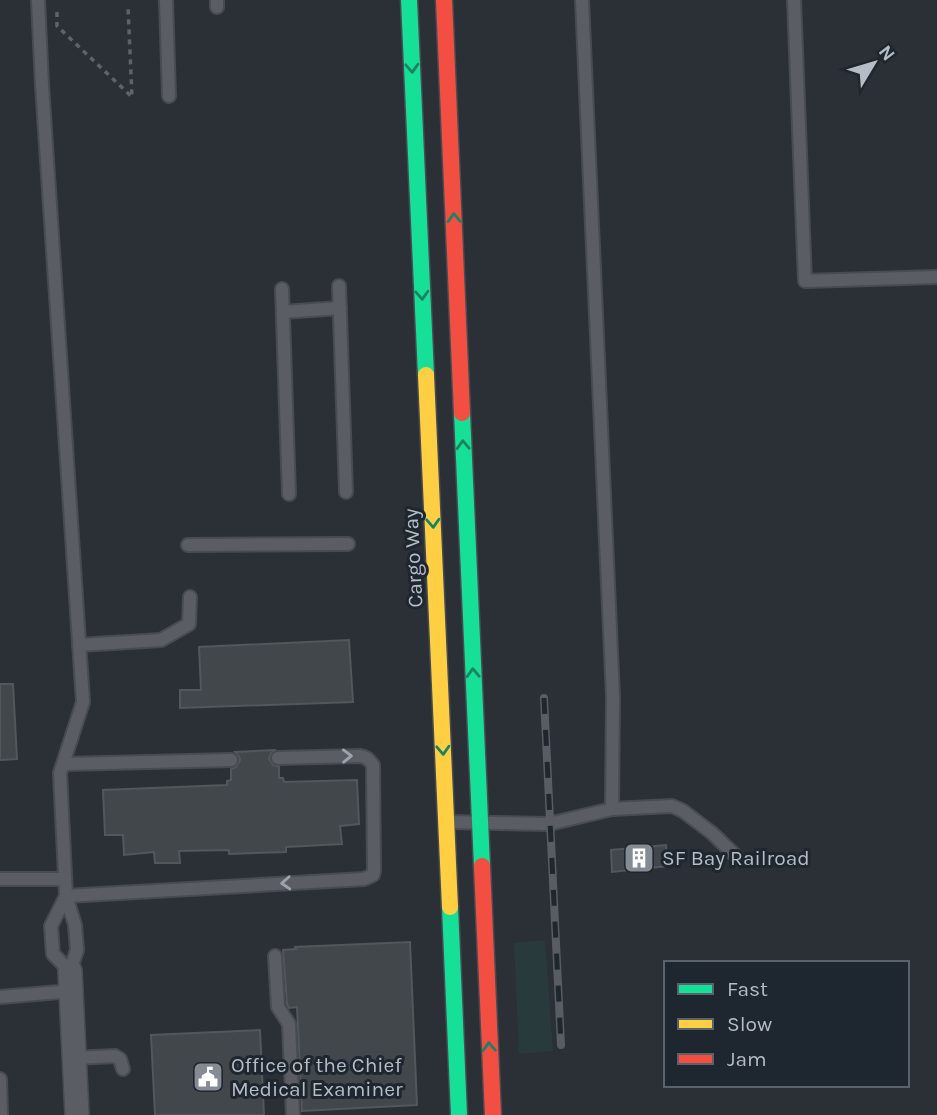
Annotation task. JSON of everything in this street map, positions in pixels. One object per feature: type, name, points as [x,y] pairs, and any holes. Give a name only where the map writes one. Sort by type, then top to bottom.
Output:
[{"type":"main road","name":"Cargo Way","points":[[409,0],[459,1115]]},
{"type":"main road","points":[[444,0],[493,1115]]},
{"type":"street","points":[[71,981],[77,1115]]},
{"type":"lane","points":[[38,0],[83,702],[60,773],[66,896],[75,925],[77,950],[71,981]]},
{"type":"lane","points":[[166,0],[169,96]]},
{"type":"lane","points":[[582,0],[613,697],[612,810]]},
{"type":"lane","points":[[794,0],[805,281],[937,277]]},
{"type":"lane","points":[[339,286],[346,492]]},
{"type":"lane","points":[[282,289],[289,494]]},
{"type":"lane","points":[[283,312],[340,308]]},
{"type":"lane","points":[[188,545],[348,544]]},
{"type":"lane","points":[[79,645],[161,640],[189,624],[190,597]]},
{"type":"lane","points":[[66,896],[364,879],[373,875],[373,765],[370,761],[360,756],[278,758]]},
{"type":"lane","points":[[64,764],[231,760]]},
{"type":"lane","points":[[446,822],[549,824],[612,810],[671,806],[683,811],[712,833],[740,860]]},
{"type":"lane","points":[[0,879],[65,879]]},
{"type":"lane","points":[[66,896],[51,926],[53,954],[71,981]]},
{"type":"lane","points":[[275,957],[278,1007],[289,1024],[293,1115]]},
{"type":"lane","points":[[0,997],[71,981]]},
{"type":"lane","points":[[74,1058],[115,1056],[120,1059],[123,1069]]},
{"type":"lane","points":[[0,1079],[1,1115]]},
{"type":"path","points":[[57,12],[57,26],[132,97],[128,7]]},
{"type":"shaded area","points":[[545,940],[553,1051],[519,1054],[514,943]]},
{"type":"building","points":[[349,640],[353,702],[180,708],[180,690],[201,690],[199,647]]},
{"type":"building","points":[[0,684],[13,684],[17,759],[0,760]]},
{"type":"building","points":[[276,750],[271,753],[269,759],[273,765],[279,767],[279,778],[283,778],[284,782],[357,780],[359,824],[340,826],[342,844],[286,847],[286,852],[229,854],[229,850],[179,851],[180,863],[155,863],[154,852],[124,855],[123,835],[105,835],[103,790],[227,785],[227,781],[231,780],[231,769],[236,767],[240,760],[235,752]]},
{"type":"building","name":"SF Bay Railroad","points":[[666,845],[668,866],[612,872],[611,850]]},
{"type":"building","points":[[410,942],[417,1105],[302,1111],[297,1007],[289,1008],[287,1004],[283,950],[296,949],[295,947]]},
{"type":"building","name":"Office of the Chief Medical Examiner","points":[[260,1030],[264,1115],[155,1115],[151,1035]]},
{"type":"railway","points":[[544,698],[561,1045]]},
{"type":"traffic: fast","points":[[409,0],[426,375]]},
{"type":"traffic: fast","points":[[462,413],[482,866]]},
{"type":"traffic: fast","points":[[450,907],[459,1115]]},
{"type":"traffic: slow","points":[[426,375],[450,907]]},
{"type":"traffic: jam","points":[[444,0],[462,413]]},
{"type":"traffic: jam","points":[[482,866],[493,1115]]},
{"type":"place","name":"SF Bay Railroad","points":[[639,858]]},
{"type":"place","name":"Office of the Chief Medical Examiner","points":[[208,1077]]}]
